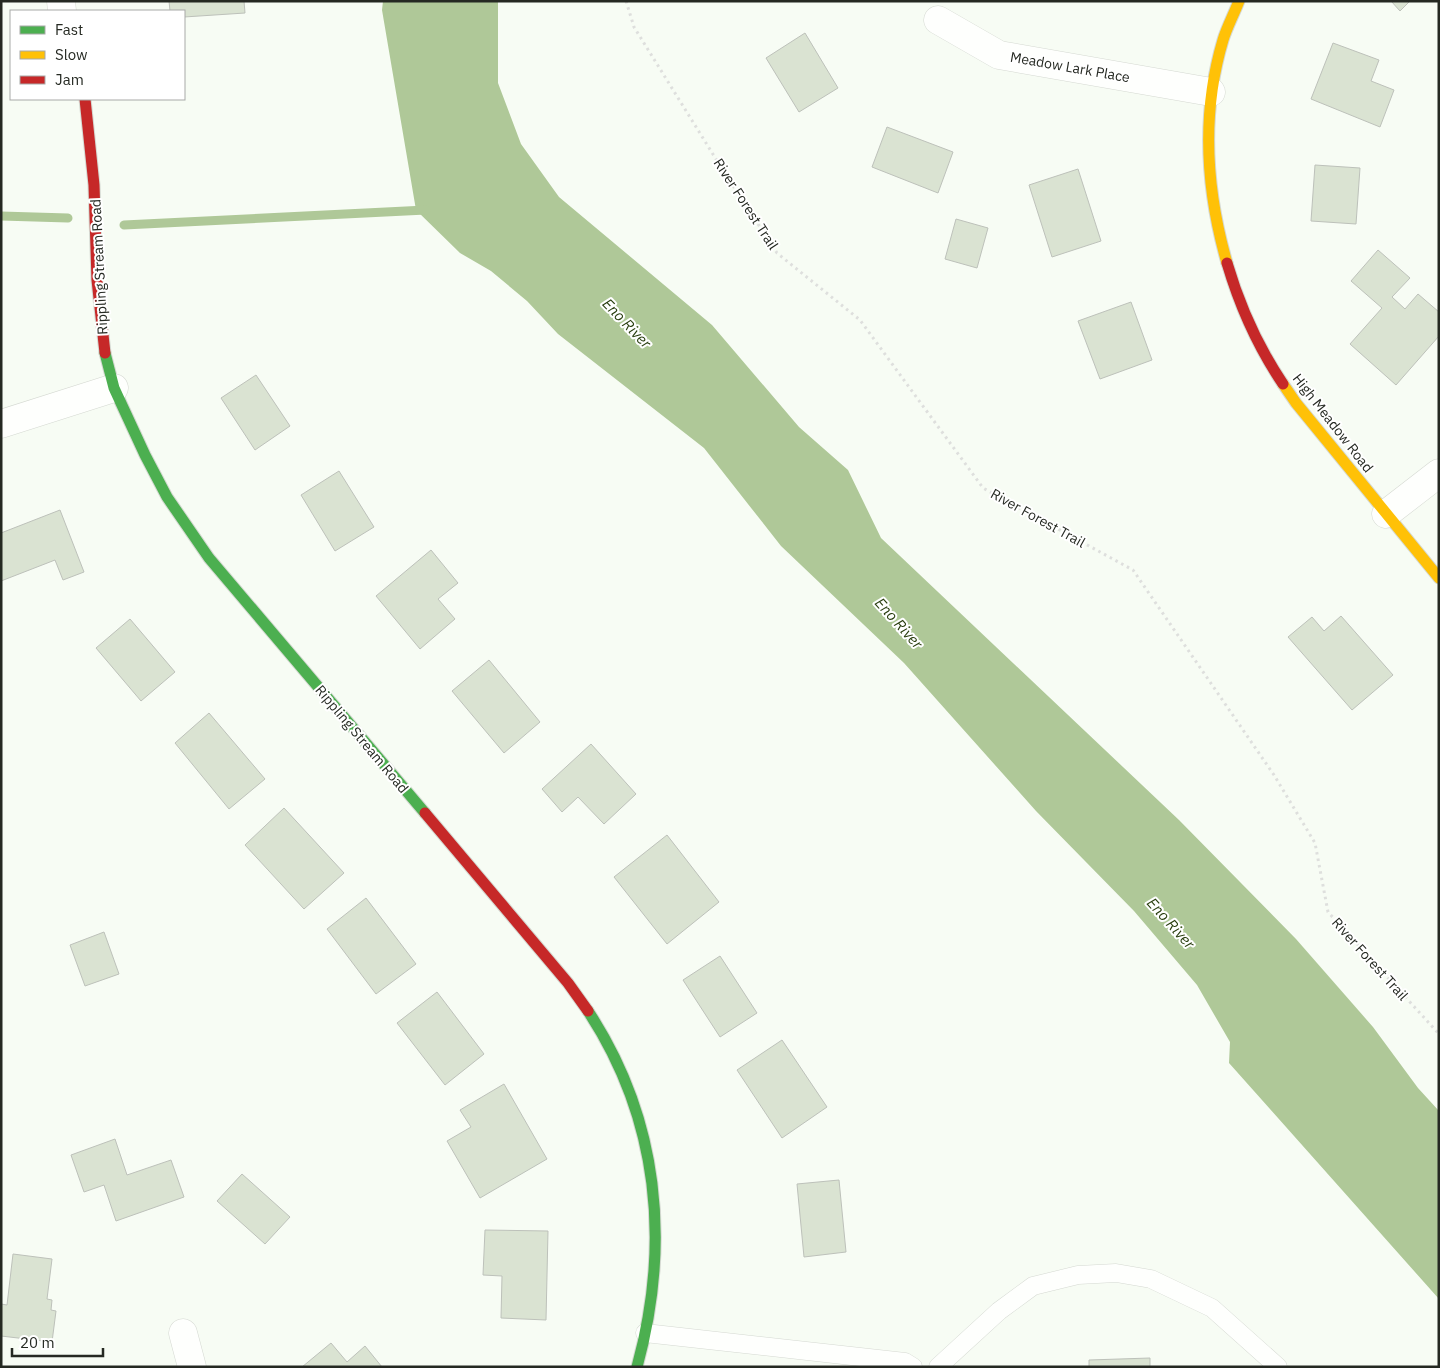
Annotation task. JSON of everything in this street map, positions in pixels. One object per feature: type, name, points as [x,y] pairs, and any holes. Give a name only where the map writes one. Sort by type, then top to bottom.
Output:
[{"type":"street","name":"High Meadow Road","points":[[1239,1],[1217,63],[1211,92],[1208,156],[1216,221],[1229,269],[1246,319],[1296,403],[1439,578]]},
{"type":"street","name":"Meadow Lark Place","points":[[938,20],[999,54],[1211,92]]},
{"type":"street","name":"Rippling Stream Road","points":[[85,100],[94,184],[97,280],[103,345],[114,388],[167,497],[208,558],[586,1006],[612,1050],[632,1094],[650,1176],[654,1216],[655,1258],[645,1333],[637,1367]]},
{"type":"street","points":[[1,424],[114,388]]},
{"type":"street","points":[[1386,514],[1439,473]]},
{"type":"street","points":[[183,1333],[192,1367]]},
{"type":"lane","points":[[938,1367],[999,1310],[1033,1286],[1078,1275],[1116,1273],[1151,1279],[1212,1308],[1278,1367]]},
{"type":"lane","points":[[645,1333],[905,1362],[913,1367]]},
{"type":"path","name":"River Forest Trail","points":[[626,1],[634,27],[776,253],[860,320],[983,488],[1133,570],[1274,775],[1315,843],[1328,912],[1439,1034]]},
{"type":"water","name":"Eno River","points":[[383,1],[498,1],[498,83],[521,144],[559,197],[712,325],[799,427],[848,470],[881,538],[1179,820],[1296,939],[1373,1027],[1418,1088],[1439,1111],[1439,1299],[1229,1063],[1230,1042],[1197,985],[1134,911],[1036,811],[904,663],[781,546],[704,448],[558,334],[527,301],[491,271],[460,253],[416,210],[382,10]]},
{"type":"building","points":[[169,1],[244,1],[245,13],[185,17],[185,10],[170,10]]},
{"type":"building","points":[[1391,1],[1410,1],[1400,11]]},
{"type":"building","points":[[805,33],[838,88],[799,112],[766,58]]},
{"type":"building","points":[[1333,43],[1379,60],[1371,81],[1394,90],[1380,127],[1311,99]]},
{"type":"building","points":[[887,127],[953,152],[938,193],[872,167]]},
{"type":"building","points":[[1315,165],[1360,168],[1356,224],[1311,221]]},
{"type":"building","points":[[1078,169],[1101,241],[1052,257],[1029,185]]},
{"type":"building","points":[[956,219],[988,228],[977,268],[945,259]]},
{"type":"building","points":[[1378,250],[1410,278],[1392,297],[1405,309],[1418,294],[1439,312],[1439,336],[1396,385],[1350,344],[1382,308],[1351,281]]},
{"type":"building","points":[[1131,302],[1152,360],[1100,379],[1078,321]]},
{"type":"building","points":[[256,375],[290,426],[255,450],[221,398]]},
{"type":"building","points":[[339,471],[374,527],[335,551],[301,495]]},
{"type":"building","points":[[60,510],[84,572],[63,580],[55,560],[1,581],[1,533]]},
{"type":"building","points":[[431,550],[458,583],[438,599],[455,619],[420,649],[376,596]]},
{"type":"building","points":[[1341,616],[1393,675],[1352,710],[1288,637],[1312,617],[1324,631]]},
{"type":"building","points":[[130,619],[175,672],[141,701],[96,648]]},
{"type":"building","points":[[489,660],[540,722],[504,753],[452,691]]},
{"type":"building","points":[[209,713],[265,779],[229,809],[175,743]]},
{"type":"building","points":[[591,744],[636,794],[604,824],[578,797],[562,812],[542,789]]},
{"type":"building","points":[[284,808],[344,873],[304,909],[245,845]]},
{"type":"building","points":[[667,835],[719,902],[667,944],[614,877]]},
{"type":"building","points":[[366,898],[416,964],[376,994],[327,929]]},
{"type":"building","points":[[104,932],[119,974],[85,986],[70,945]]},
{"type":"building","points":[[720,956],[757,1013],[720,1037],[683,980]]},
{"type":"building","points":[[437,992],[484,1054],[445,1085],[397,1023]]},
{"type":"building","points":[[782,1040],[827,1107],[782,1138],[737,1070]]},
{"type":"building","points":[[504,1084],[547,1159],[480,1198],[447,1141],[471,1127],[460,1110]]},
{"type":"building","points":[[115,1139],[127,1175],[171,1160],[184,1197],[116,1221],[104,1185],[84,1192],[71,1155]]},
{"type":"building","points":[[242,1174],[290,1217],[265,1244],[217,1201]]},
{"type":"building","points":[[839,1180],[846,1252],[804,1257],[797,1184]]},
{"type":"building","points":[[485,1230],[548,1231],[546,1320],[501,1318],[502,1276],[483,1275]]},
{"type":"building","points":[[13,1254],[52,1259],[47,1299],[52,1300],[51,1310],[56,1311],[52,1342],[1,1336],[1,1304],[7,1305]]},
{"type":"building","points":[[331,1343],[347,1362],[365,1346],[382,1367],[302,1367]]},
{"type":"building","points":[[1150,1358],[1150,1367],[1089,1367],[1089,1360]]},
{"type":"waterway","points":[[124,225],[426,210]]},
{"type":"waterway","points":[[1,216],[68,218]]},
{"type":"traffic: fast","points":[[105,353],[114,388],[145,455],[167,497],[209,558],[425,813]]},
{"type":"traffic: fast","points":[[588,1011],[612,1052],[630,1095],[644,1138],[652,1183],[655,1228],[654,1274],[648,1321],[637,1367]]},
{"type":"traffic: slow","points":[[1227,263],[1214,208],[1209,152],[1209,124],[1216,68],[1225,35],[1239,1]]},
{"type":"traffic: slow","points":[[1283,384],[1296,403],[1439,578]]},
{"type":"traffic: jam","points":[[85,100],[94,185],[97,280],[105,353]]},
{"type":"traffic: jam","points":[[1227,263],[1250,326],[1283,384]]},
{"type":"traffic: jam","points":[[425,813],[568,983],[588,1011]]}]
